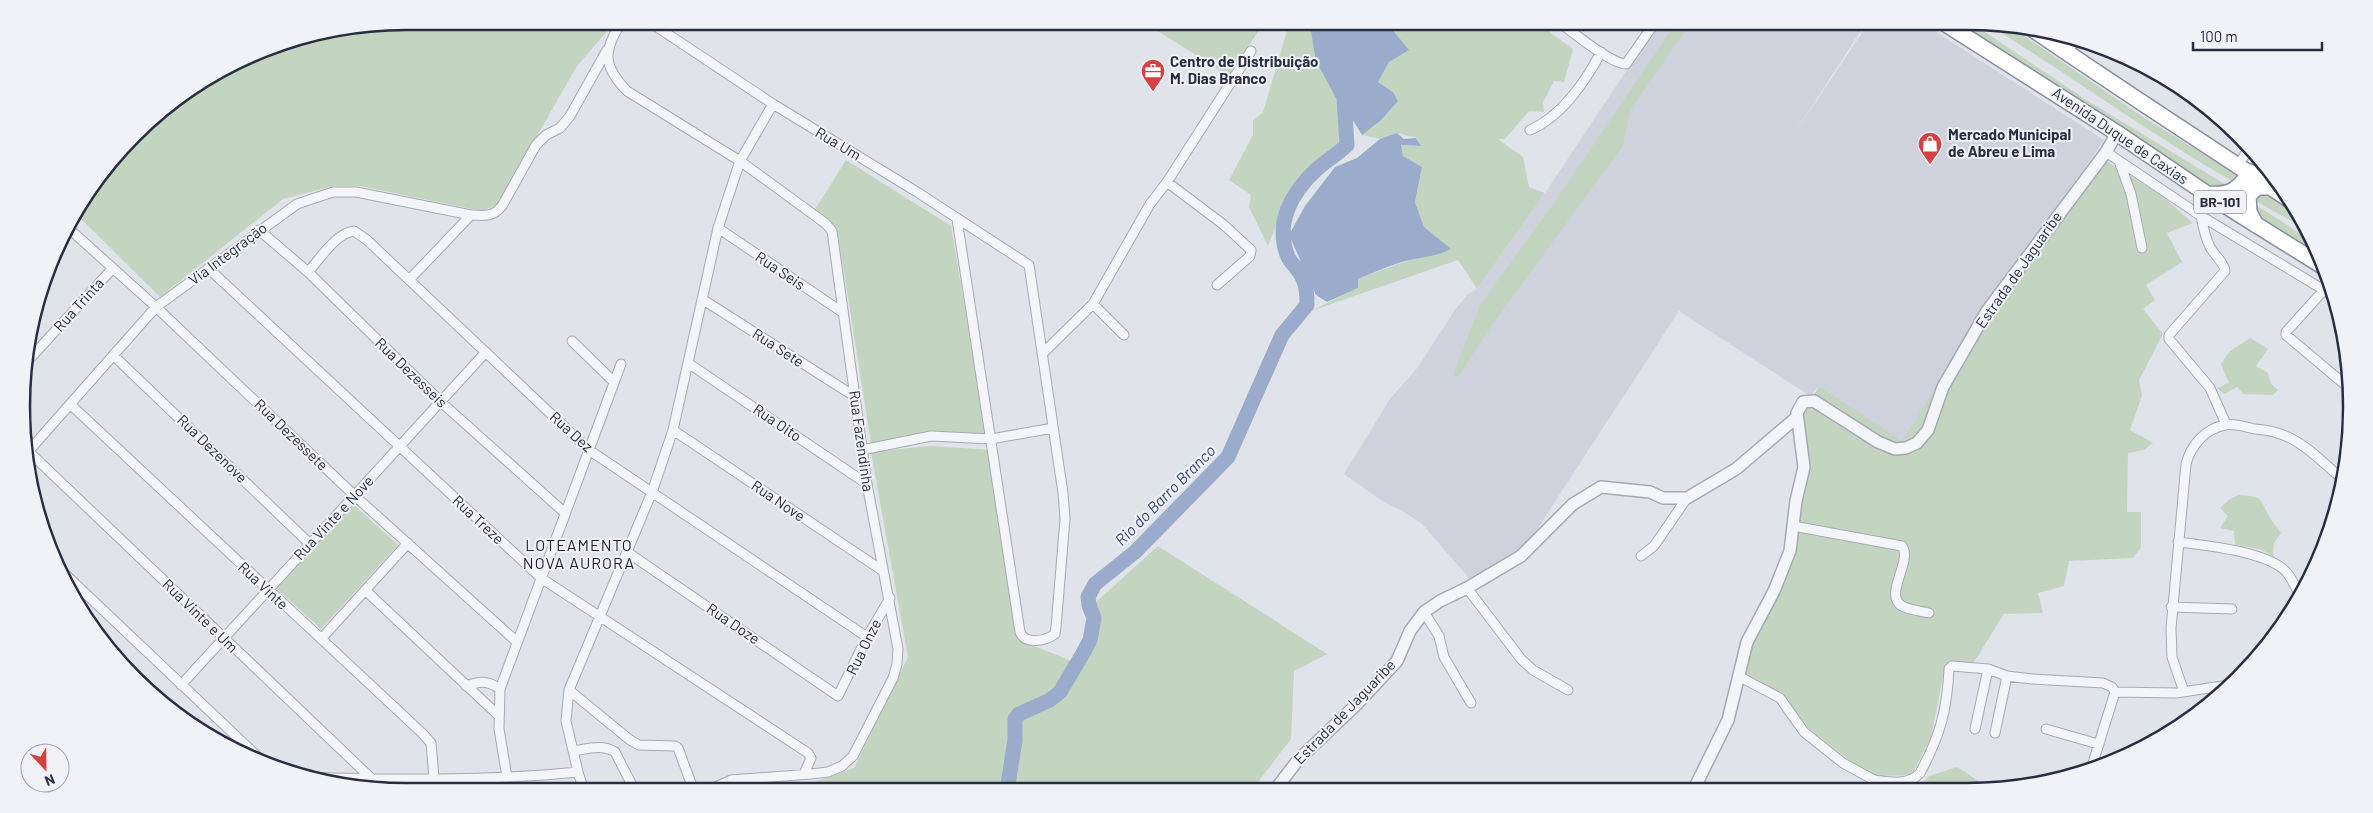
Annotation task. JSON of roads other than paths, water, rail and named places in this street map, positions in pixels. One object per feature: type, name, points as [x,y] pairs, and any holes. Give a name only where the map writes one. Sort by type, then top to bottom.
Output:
[{"type":"highway","name":"Avenida Duque de Caxias","points":[[1969,30],[2207,194],[2313,260]]},
{"type":"highway","name":"BR-101","points":[[2046,39],[2131,97],[2244,168],[2275,190]]},
{"type":"highway","points":[[2207,194],[2222,195],[2230,193],[2242,184],[2244,168]]},
{"type":"highway","points":[[2256,225],[2249,212],[2248,196],[2258,187],[2270,187]]},
{"type":"street","points":[[607,50],[617,30]]},
{"type":"street","name":"Rua Um","points":[[662,30],[773,104],[917,192],[957,220],[1029,265],[1042,354]]},
{"type":"street","points":[[1572,31],[1621,64],[1630,61],[1650,30]]},
{"type":"street","points":[[2067,53],[2072,45]]},
{"type":"street","name":"Rua Fazendinha","points":[[607,50],[608,64],[614,78],[627,91],[740,161],[825,223],[832,231],[867,484],[883,571],[890,598],[898,649],[897,664],[893,678],[853,756],[842,766],[828,772],[804,774]]},
{"type":"street","name":"Via Integração","points":[[32,445],[156,307],[297,204],[334,192],[356,192],[471,214],[494,214],[502,206],[536,145],[546,135],[560,128],[570,116],[607,50]]},
{"type":"street","points":[[957,220],[1020,632],[1022,637],[1027,640],[1041,640],[1050,638],[1055,634],[1065,519],[1064,493],[1042,354],[1093,304],[1150,204],[1167,182],[1251,51]]},
{"type":"street","points":[[1530,130],[1561,107],[1583,82],[1601,52]]},
{"type":"street","points":[[581,783],[566,721],[569,690],[652,492],[673,430],[718,228],[740,161],[773,104]]},
{"type":"street","name":"Estrada de Jaguaribe","points":[[1642,556],[1654,546],[1687,498],[1736,469],[1797,417],[1799,407],[1803,402],[1814,401],[1878,442],[1895,449],[1906,448],[1917,443],[1928,430],[1943,387],[1987,311],[2106,152],[2117,133]]},
{"type":"street","name":"Avenida Duque de Caxias","points":[[2106,152],[2201,216],[2324,290]]},
{"type":"street","points":[[2244,168],[2248,155]]},
{"type":"street","points":[[2118,161],[2131,194],[2142,248]]},
{"type":"street","points":[[1167,182],[1224,224],[1251,250],[1250,256],[1216,285]]},
{"type":"street","points":[[409,280],[471,214]]},
{"type":"street","points":[[2201,216],[2206,238],[2215,255],[2224,266],[2225,271],[2169,335],[2169,339],[2210,388],[2226,424]]},
{"type":"street","name":"Rua Seis","points":[[718,228],[842,312]]},
{"type":"street","name":"Rua Dezesseis","points":[[259,230],[308,272],[441,402],[565,514]]},
{"type":"street","name":"Rua Dez","points":[[308,272],[340,236],[354,231],[409,280],[589,450],[867,637]]},
{"type":"street","name":"Rua Dezessete","points":[[73,233],[156,307],[355,496],[517,642]]},
{"type":"street","name":"Rua Trinta","points":[[33,355],[112,268]]},
{"type":"street","name":"Rua Treze","points":[[208,268],[541,578],[808,753],[811,758],[804,774]]},
{"type":"street","points":[[2324,290],[2286,332],[2286,335],[2342,381]]},
{"type":"street","name":"Rua Sete","points":[[702,299],[854,396]]},
{"type":"street","points":[[1093,304],[1124,335]]},
{"type":"street","points":[[572,342],[614,382]]},
{"type":"street","name":"Rua Vinte e Nove","points":[[181,685],[486,352]]},
{"type":"street","name":"Rua Dezenove","points":[[113,355],[310,544]]},
{"type":"street","name":"Rua Oito","points":[[688,363],[867,484]]},
{"type":"street","points":[[507,777],[501,748],[500,688],[622,364]]},
{"type":"street","name":"Rua Vinte","points":[[70,404],[428,738],[431,743],[434,778]]},
{"type":"street","points":[[1697,783],[1728,720],[1747,642],[1783,570],[1790,551],[1804,467],[1797,417]]},
{"type":"street","points":[[2184,692],[2172,658],[2171,607],[2186,464],[2190,452],[2202,437],[2226,424],[2272,431],[2292,438],[2337,475]]},
{"type":"street","points":[[862,450],[931,436],[991,439],[1054,428]]},
{"type":"street","name":"Rua Nove","points":[[673,430],[883,571]]},
{"type":"street","name":"Rua Vinte e Um","points":[[33,458],[373,780]]},
{"type":"street","name":"Estrada de Jaguaribe","points":[[1280,783],[1298,760],[1357,704],[1397,661],[1410,631],[1424,612],[1440,601],[1467,588],[1521,556],[1573,504],[1601,487],[1650,492],[1663,498],[1687,498]]},
{"type":"street","points":[[1793,526],[1902,546],[1905,556],[1896,591],[1896,599],[1902,606],[1929,613]]},
{"type":"street","points":[[2178,542],[2254,555],[2281,566],[2288,573],[2296,589]]},
{"type":"street","points":[[321,639],[408,543]]},
{"type":"street","name":"Rua Doze","points":[[627,552],[838,696]]},
{"type":"street","points":[[74,582],[248,748]]},
{"type":"street","points":[[1467,588],[1521,659],[1533,670],[1568,690]]},
{"type":"street","points":[[365,590],[499,716]]},
{"type":"street","name":"Rua Onze","points":[[838,696],[867,637],[890,598]]},
{"type":"street","points":[[2171,607],[2232,609]]},
{"type":"street","points":[[1424,612],[1439,636],[1444,656],[1470,703]]},
{"type":"street","points":[[1885,783],[1917,777],[1933,750],[1945,713],[1949,687],[1948,669],[1956,665],[1988,669],[2007,676],[2103,683],[2112,687],[2115,692],[2093,761]]},
{"type":"street","points":[[1975,730],[1988,669]]},
{"type":"street","points":[[1738,676],[1780,698],[1810,738],[1843,763],[1874,783]]},
{"type":"street","points":[[1995,733],[2007,676]]},
{"type":"street","points":[[466,686],[479,681],[491,682],[500,688]]},
{"type":"street","points":[[2115,692],[2184,692],[2219,687]]},
{"type":"street","points":[[569,690],[630,740],[639,745],[675,746],[678,748],[692,783]]},
{"type":"street","points":[[2046,729],[2098,744]]},
{"type":"street","points":[[573,751],[598,747],[609,748],[615,752],[631,783]]},
{"type":"street","points":[[354,779],[507,777],[578,772]]},
{"type":"street","points":[[724,783],[731,780],[804,774]]},
{"type":"water","points":[[1313,30],[1392,30],[1409,50],[1389,62],[1378,82],[1393,92],[1398,101],[1381,120],[1362,135],[1336,93]]},
{"type":"water","points":[[1397,133],[1404,139],[1416,138],[1421,146],[1401,145],[1403,156],[1422,167],[1415,202],[1424,227],[1451,249],[1436,255],[1396,264],[1358,279],[1358,288],[1327,302],[1316,295],[1289,235],[1305,206],[1335,167],[1357,158],[1380,139]]},
{"type":"waterway","name":"Rio do Barro Branco","points":[[1008,783],[1015,740],[1015,719],[1019,714],[1050,700],[1060,692],[1082,655],[1090,640],[1094,618],[1088,597],[1095,584],[1135,552],[1228,457],[1282,335],[1307,305],[1304,282],[1300,273],[1289,259],[1284,244],[1284,220],[1293,198],[1308,178],[1347,145],[1344,97],[1323,58],[1318,30]]},
{"type":"place","name":"Centro de Distribuição M. Dias Branco","points":[[1153,92]]},
{"type":"place","name":"Mercado Municipal de Abreu e Lima","points":[[1930,165]]},
{"type":"district","name":"LOTEAMENTO NOVA AURORA","points":[[579,554]]}]
